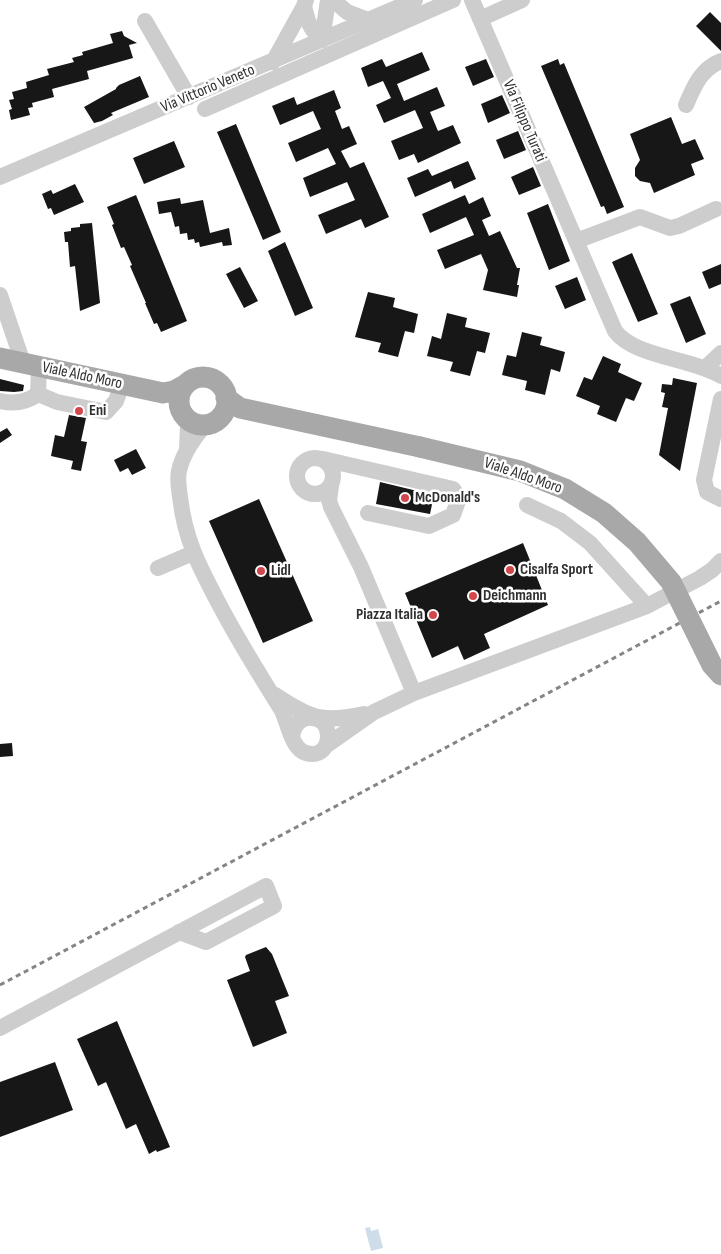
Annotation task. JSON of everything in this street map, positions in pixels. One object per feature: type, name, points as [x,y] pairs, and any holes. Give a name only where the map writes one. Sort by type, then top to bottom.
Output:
[{"type":"main road","name":"Viale Aldo Moro","points":[[0,358],[163,392],[174,391],[200,377],[207,378],[214,380],[220,385],[230,406],[420,446],[520,472],[565,489],[604,513],[637,542],[671,582],[712,665],[721,675]]},
{"type":"main road","points":[[182,412],[179,400],[185,385]]},
{"type":"main road","points":[[163,392],[171,398],[190,421],[197,424],[205,425],[219,419],[230,406]]},
{"type":"street","points":[[322,40],[328,0]]},
{"type":"street","points":[[333,0],[347,12],[368,20]]},
{"type":"street","name":"Via Vittorio Veneto","points":[[0,177],[273,62],[414,0]]},
{"type":"street","points":[[205,109],[453,0]]},
{"type":"street","name":"Via Filippo Turati","points":[[472,0],[615,331],[620,338],[632,346],[706,368],[721,376]]},
{"type":"street","points":[[480,19],[522,0]]},
{"type":"street","points":[[305,3],[308,22],[312,31],[322,40]]},
{"type":"street","points":[[273,62],[305,3]]},
{"type":"street","points":[[145,21],[189,97]]},
{"type":"street","points":[[686,105],[698,79],[706,70],[721,61]]},
{"type":"street","points":[[576,241],[640,217],[670,228],[716,209]]},
{"type":"street","points":[[0,295],[31,365],[38,394]]},
{"type":"street","points":[[706,368],[721,353]]},
{"type":"street","points":[[38,394],[57,402],[106,412],[116,401],[122,384]]},
{"type":"street","points":[[0,401],[30,400],[38,394]]},
{"type":"street","points":[[721,399],[704,480],[707,492],[721,499]]},
{"type":"street","points":[[182,412],[188,424],[187,452]]},
{"type":"street","points":[[205,425],[187,452],[179,471],[182,520],[193,553],[236,635],[282,711],[296,747],[306,753],[317,753],[374,712],[414,693],[647,606],[700,578],[721,561]]},
{"type":"street","points":[[331,508],[324,501],[305,491],[298,482],[298,470],[310,458],[323,459],[453,489],[459,498],[452,515],[429,526],[368,513]]},
{"type":"street","points":[[323,459],[332,467],[334,480],[329,500],[331,508],[361,567],[414,693]]},
{"type":"street","points":[[312,494],[322,493],[331,486]]},
{"type":"street","points":[[527,505],[561,521],[590,543],[647,606]]},
{"type":"street","points":[[158,568],[193,553]]},
{"type":"street","points":[[269,691],[300,711],[318,718],[327,727],[329,739],[327,745]]},
{"type":"street","points":[[292,736],[296,725],[305,718],[339,720],[374,712]]},
{"type":"street","points":[[0,1028],[266,886],[274,906],[206,942],[180,932]]},
{"type":"water","points":[[370,1227],[371,1231],[378,1229],[383,1248],[371,1251],[365,1228]]},
{"type":"building","points":[[710,12],[721,23],[721,51],[696,26]]},
{"type":"building","points":[[122,31],[124,36],[137,43],[129,45],[133,58],[87,71],[89,79],[52,89],[54,97],[32,103],[33,107],[28,108],[30,115],[11,120],[9,110],[12,109],[9,100],[14,99],[12,92],[27,88],[26,82],[49,75],[47,69],[74,62],[72,58],[83,55],[82,52],[113,43],[110,34]]},
{"type":"building","points":[[422,52],[430,70],[397,84],[404,101],[437,87],[445,106],[430,112],[438,131],[453,125],[461,143],[418,163],[414,154],[399,160],[391,141],[423,128],[415,110],[384,123],[376,105],[391,98],[383,81],[368,87],[361,68],[382,59],[386,67]]},
{"type":"building","points":[[486,59],[494,77],[473,86],[465,67]]},
{"type":"building","points":[[558,59],[560,65],[564,63],[624,207],[607,214],[604,206],[601,207],[541,66]]},
{"type":"building","points":[[140,76],[149,97],[111,113],[113,115],[94,123],[84,107],[116,89],[119,85]]},
{"type":"building","points":[[334,90],[341,108],[335,111],[342,129],[349,126],[357,144],[341,151],[350,168],[364,162],[389,217],[365,228],[361,219],[326,234],[318,215],[355,200],[347,182],[310,197],[303,178],[336,164],[328,148],[296,162],[288,143],[321,129],[313,111],[280,125],[272,106],[294,97],[297,105]]},
{"type":"building","points":[[502,95],[510,113],[488,123],[481,104]]},
{"type":"building","points":[[671,117],[682,144],[695,139],[704,159],[691,164],[695,175],[654,193],[650,183],[640,181],[635,176],[635,168],[640,160],[630,134]]},
{"type":"building","points":[[236,124],[281,232],[263,240],[217,132]]},
{"type":"building","points":[[518,131],[526,150],[504,159],[496,140]]},
{"type":"building","points":[[174,141],[185,167],[144,184],[133,158]]},
{"type":"building","points":[[468,161],[476,179],[454,189],[451,181],[415,197],[407,178],[428,169],[432,176]]},
{"type":"building","points":[[533,167],[541,186],[519,195],[511,177]]},
{"type":"building","points":[[75,184],[84,202],[54,215],[51,208],[48,209],[42,194],[51,190],[53,194]]},
{"type":"building","points":[[136,195],[187,321],[161,332],[157,323],[154,324],[124,247],[121,248],[107,207]]},
{"type":"building","points":[[465,195],[469,204],[483,197],[491,216],[482,220],[489,236],[500,231],[517,268],[520,268],[517,297],[483,290],[488,270],[481,254],[445,269],[437,250],[474,235],[466,217],[430,233],[422,214]]},
{"type":"building","points":[[180,198],[181,204],[203,200],[210,233],[229,228],[232,245],[223,246],[222,242],[200,247],[199,242],[195,243],[194,239],[188,240],[187,233],[180,234],[179,226],[175,227],[171,212],[159,214],[157,202]]},
{"type":"building","points":[[548,204],[570,261],[549,270],[527,213]]},
{"type":"building","points":[[92,223],[100,303],[80,311],[75,266],[70,267],[68,242],[65,242],[64,232],[71,231],[71,228],[80,227],[80,224]]},
{"type":"building","points":[[285,242],[313,308],[295,316],[268,251]]},
{"type":"building","points":[[632,253],[658,314],[638,322],[612,262]]},
{"type":"building","points":[[721,264],[721,284],[709,289],[702,272]]},
{"type":"building","points":[[240,267],[258,301],[244,308],[226,274]]},
{"type":"building","points":[[577,277],[586,300],[565,309],[555,286]]},
{"type":"building","points":[[368,292],[395,298],[393,307],[418,314],[414,333],[405,331],[398,357],[378,352],[381,343],[355,337]]},
{"type":"building","points":[[690,296],[706,334],[686,343],[670,304]]},
{"type":"building","points":[[447,313],[467,318],[465,327],[490,333],[485,353],[477,351],[470,376],[450,371],[453,362],[427,356],[432,336],[441,339]]},
{"type":"building","points":[[522,332],[542,337],[540,345],[565,352],[560,372],[551,369],[545,395],[525,390],[527,381],[502,375],[507,355],[516,357]]},
{"type":"building","points":[[603,356],[621,364],[618,372],[642,383],[634,401],[626,398],[616,422],[597,414],[600,406],[576,396],[584,377],[592,380]]},
{"type":"building","points":[[673,378],[697,383],[680,471],[659,455],[668,408],[662,407],[665,393],[661,392],[662,384],[672,385]]},
{"type":"building","points":[[0,379],[24,385],[23,391],[0,391]]},
{"type":"building","points":[[69,415],[86,418],[81,441],[87,442],[81,471],[71,469],[73,461],[51,456],[55,435],[64,437]]},
{"type":"building","points":[[7,428],[12,435],[0,443],[0,432]]},
{"type":"building","points":[[136,449],[146,468],[132,475],[128,468],[120,472],[114,460]]},
{"type":"building","name":"McDonald's","points":[[380,482],[434,495],[430,514],[376,504]]},
{"type":"building","name":"Lidl","points":[[259,499],[313,621],[263,643],[209,521]]},
{"type":"building","points":[[523,543],[548,605],[484,634],[490,648],[464,660],[458,646],[432,658],[405,593]]},
{"type":"building","points":[[12,743],[13,756],[0,757],[0,744]]},
{"type":"building","points":[[266,947],[272,954],[289,996],[275,1001],[287,1033],[253,1047],[227,980],[250,971],[246,955]]},
{"type":"building","points":[[117,1021],[170,1147],[157,1152],[156,1150],[149,1154],[136,1124],[126,1129],[106,1082],[98,1086],[77,1039]]},
{"type":"building","points":[[55,1062],[73,1110],[0,1137],[0,1082]]},
{"type":"railway","points":[[0,985],[721,601]]},
{"type":"place","name":"Eni","points":[[79,411]]},
{"type":"place","name":"McDonald's","points":[[405,498]]},
{"type":"place","name":"Cisalfa Sport","points":[[510,570]]},
{"type":"place","name":"Lidl","points":[[261,571]]},
{"type":"place","name":"Deichmann","points":[[473,596]]},
{"type":"place","name":"Piazza Italia","points":[[433,615]]}]
